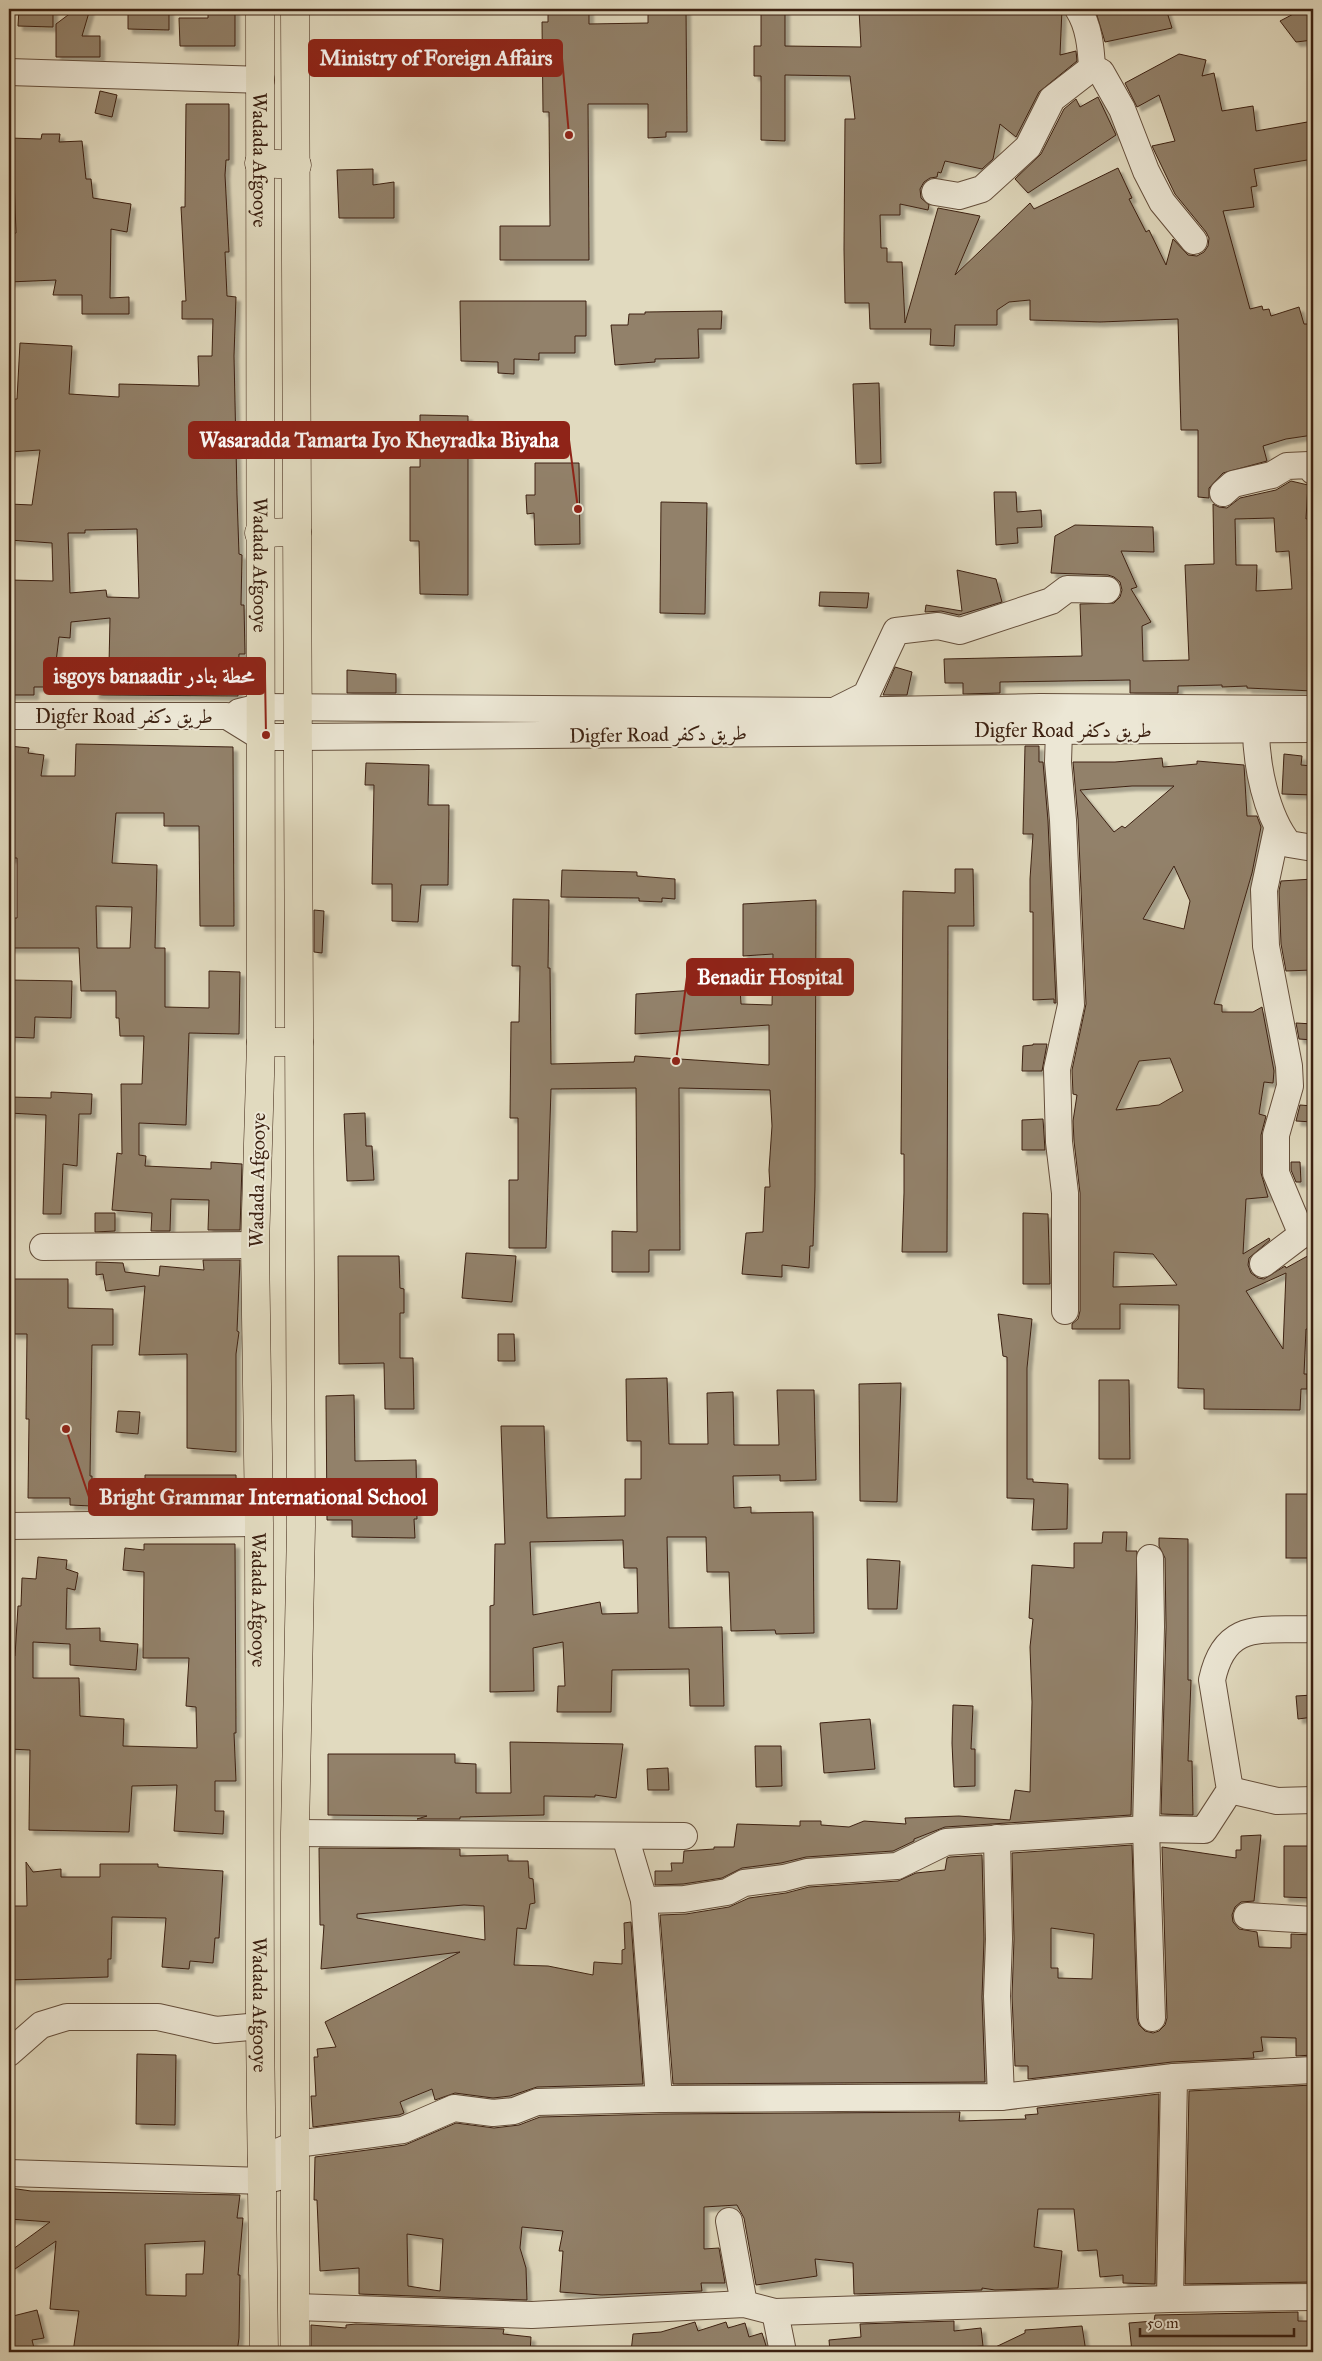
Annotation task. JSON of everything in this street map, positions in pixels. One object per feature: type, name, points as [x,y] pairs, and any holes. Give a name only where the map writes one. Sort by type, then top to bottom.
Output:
[{"type":"main road","name":"Wadada Afgooye","points":[[260,9],[260,1042],[255,1245],[259,1523],[260,2026],[264,2352]]},
{"type":"main road","name":"Wadada Afgooye","points":[[295,9],[301,1526],[295,1833],[296,2352]]},
{"type":"main road","points":[[259,163],[296,165]]},
{"type":"main road","points":[[259,533],[297,532]]},
{"type":"main road","points":[[260,1042],[299,1042]]},
{"type":"street","points":[[1078,9],[1084,18],[1091,49],[1092,68]]},
{"type":"street","points":[[935,192],[958,196],[982,189],[1028,147],[1052,99],[1092,68]]},
{"type":"street","points":[[1092,68],[1101,72],[1122,109],[1146,171],[1162,202],[1194,241]]},
{"type":"street","points":[[9,72],[261,80]]},
{"type":"street","points":[[1223,493],[1233,484],[1272,475],[1287,466],[1309,465],[1313,471]]},
{"type":"street","points":[[835,711],[866,695],[896,631],[938,626],[960,631],[1050,601],[1067,589],[1106,590]]},
{"type":"street","name":"Digfer Road طريق دكفر","points":[[9,716],[227,716],[259,707],[835,711],[1040,707],[1313,709]]},
{"type":"street","name":"Digfer Road طريق دكفر","points":[[227,716],[261,737],[298,738],[1256,728],[1313,729]]},
{"type":"street","points":[[1256,728],[1256,756],[1277,829],[1289,844],[1313,848]]},
{"type":"street","points":[[1059,731],[1058,762],[1063,820],[1071,1004],[1057,1069],[1059,1142],[1065,1193],[1065,1311]]},
{"type":"street","points":[[1263,1264],[1307,1231],[1276,1173],[1276,1135],[1290,1086],[1289,1066],[1266,946],[1264,890],[1277,829]]},
{"type":"street","points":[[42,1247],[255,1245]]},
{"type":"street","points":[[9,1526],[259,1523]]},
{"type":"street","points":[[1150,1558],[1151,1627],[1146,1829],[1152,2018]]},
{"type":"street","points":[[644,1900],[684,1899],[727,1892],[744,1884],[784,1878],[807,1872],[897,1866],[946,1842],[1146,1829],[1204,1830],[1230,1790],[1212,1680],[1215,1663],[1231,1640],[1244,1632],[1313,1629]]},
{"type":"street","points":[[1230,1790],[1277,1801],[1313,1800]]},
{"type":"street","points":[[295,1833],[684,1836]]},
{"type":"street","points":[[625,1836],[644,1900],[659,2099]]},
{"type":"street","points":[[997,1838],[999,1939],[997,1996],[1001,2098]]},
{"type":"street","points":[[1247,1916],[1313,1920]]},
{"type":"street","points":[[9,2053],[41,2025],[66,2017],[158,2017],[216,2030],[260,2026]]},
{"type":"street","points":[[262,2170],[296,2144],[403,2130],[454,2108],[493,2113],[514,2111],[537,2102],[659,2099],[1001,2098],[1174,2077],[1313,2070]]},
{"type":"street","points":[[1170,2300],[1174,2077]]},
{"type":"street","points":[[9,2173],[262,2170],[295,2174]]},
{"type":"street","points":[[729,2221],[744,2304]]},
{"type":"street","points":[[296,2307],[532,2315],[744,2304],[775,2312],[1313,2297]]},
{"type":"street","points":[[775,2312],[784,2352]]},
{"type":"building","points":[[19,9],[53,9],[53,27],[18,26]]},
{"type":"building","points":[[76,9],[90,9],[82,36],[100,36],[100,57],[56,57],[56,24]]},
{"type":"building","points":[[128,9],[169,9],[169,30],[128,29]]},
{"type":"building","points":[[208,9],[235,9],[235,46],[180,46],[179,18],[208,18]]},
{"type":"building","points":[[548,9],[589,9],[589,24],[648,23],[648,9],[686,9],[687,132],[666,132],[666,137],[648,138],[648,104],[588,104],[589,260],[500,260],[500,226],[550,226],[549,112],[543,112],[542,22],[548,22]]},
{"type":"building","points":[[761,9],[785,9],[785,46],[861,47],[859,10],[1062,9],[1060,55],[1076,51],[1077,61],[1039,92],[1016,137],[1000,124],[993,159],[982,169],[945,161],[941,173],[938,172],[937,177],[930,178],[924,182],[920,189],[921,198],[929,205],[928,210],[900,204],[900,215],[880,215],[881,248],[887,248],[887,262],[902,262],[905,323],[938,208],[980,216],[955,275],[1030,203],[1034,209],[1118,168],[1132,198],[1129,199],[1146,232],[1149,230],[1166,265],[1173,239],[1188,255],[1197,256],[1204,252],[1208,246],[1209,238],[1175,194],[1152,146],[1175,141],[1159,95],[1137,107],[1125,83],[1179,54],[1206,60],[1202,76],[1214,73],[1222,111],[1253,106],[1256,131],[1313,121],[1313,159],[1254,169],[1257,186],[1251,187],[1254,207],[1223,211],[1250,309],[1262,306],[1263,310],[1269,309],[1271,316],[1299,307],[1304,324],[1313,324],[1313,435],[1286,439],[1263,446],[1267,461],[1223,473],[1209,488],[1209,498],[1198,497],[1198,430],[1181,430],[1178,319],[1100,322],[1030,320],[1030,300],[1009,302],[997,310],[997,325],[955,325],[954,346],[930,345],[931,329],[870,329],[869,303],[845,303],[845,119],[855,119],[850,76],[785,75],[785,141],[761,140],[761,76],[754,76],[754,46],[761,46]]},
{"type":"building","points":[[1095,9],[1166,9],[1172,28],[1105,42]]},
{"type":"building","points":[[1313,9],[1313,40],[1296,42],[1280,21],[1301,10]]},
{"type":"building","points":[[100,91],[117,95],[112,117],[95,113]]},
{"type":"building","points":[[1098,97],[1116,135],[1028,193],[1015,179],[1041,154],[1064,109],[1076,99],[1080,107]]},
{"type":"building","points":[[186,104],[229,104],[229,160],[226,160],[225,175],[229,252],[225,252],[227,296],[236,297],[234,356],[237,495],[239,554],[242,555],[241,605],[244,605],[245,654],[239,654],[238,696],[103,695],[94,694],[95,689],[77,688],[77,664],[109,665],[110,618],[71,622],[70,638],[59,637],[53,687],[34,687],[34,695],[9,695],[9,580],[53,581],[52,543],[9,540],[9,504],[32,505],[40,450],[9,452],[9,399],[17,399],[20,343],[72,346],[69,394],[119,397],[119,384],[199,386],[198,356],[212,356],[213,319],[182,319],[182,301],[186,301],[181,207],[185,207]],"holes":[[[137,529],[139,598],[107,597],[106,590],[70,593],[68,533],[85,533],[85,530]]]},
{"type":"building","points":[[42,134],[60,134],[59,142],[82,141],[86,179],[91,179],[93,198],[131,204],[127,232],[111,229],[110,298],[129,297],[129,314],[82,314],[82,295],[53,295],[56,280],[9,282],[9,234],[16,233],[14,177],[9,177],[9,138],[41,139]]},
{"type":"building","points":[[373,169],[373,185],[394,182],[394,218],[339,218],[337,170]]},
{"type":"building","points":[[460,301],[586,301],[586,336],[575,336],[575,353],[539,353],[539,360],[514,359],[514,374],[498,373],[498,362],[461,361]]},
{"type":"building","points":[[722,311],[721,329],[698,329],[699,358],[655,359],[655,362],[615,365],[611,325],[628,325],[629,314]]},
{"type":"building","points":[[879,383],[881,463],[856,464],[853,384]]},
{"type":"building","points":[[420,415],[468,416],[468,595],[420,594],[419,541],[410,541],[410,467],[420,467]]},
{"type":"building","points":[[535,463],[579,463],[580,544],[535,545],[534,513],[527,514],[526,495],[535,495]]},
{"type":"building","points":[[1291,481],[1308,485],[1306,519],[1313,518],[1313,691],[1247,688],[1247,686],[1222,687],[1222,685],[1178,686],[1178,693],[1130,693],[1130,680],[1000,682],[1000,693],[963,694],[963,683],[945,683],[944,659],[1082,656],[1080,604],[1114,603],[1120,597],[1122,590],[1120,582],[1108,575],[1051,573],[1055,536],[1075,525],[1153,527],[1154,552],[1121,551],[1137,587],[1131,589],[1151,622],[1142,626],[1143,661],[1189,660],[1185,565],[1214,564],[1213,504],[1227,508],[1240,498],[1276,490]],"holes":[[[1274,518],[1276,552],[1289,551],[1292,589],[1256,591],[1257,565],[1236,565],[1235,519]]]},
{"type":"building","points":[[994,492],[1016,492],[1017,512],[1041,510],[1042,527],[1017,528],[1018,543],[996,545]]},
{"type":"building","points":[[661,502],[707,503],[705,614],[660,613]]},
{"type":"building","points":[[957,570],[996,579],[1002,602],[959,615],[941,611],[925,612],[926,605],[962,611]]},
{"type":"building","points":[[820,592],[869,593],[867,608],[819,606]]},
{"type":"building","points":[[895,667],[912,672],[907,695],[883,695]]},
{"type":"building","points":[[347,670],[396,674],[396,693],[347,693]]},
{"type":"building","points":[[76,744],[233,747],[234,926],[200,926],[199,826],[164,826],[164,813],[116,813],[112,863],[157,865],[155,948],[165,948],[165,1007],[209,1008],[209,971],[240,972],[239,1034],[189,1033],[186,1125],[139,1123],[139,1155],[146,1156],[145,1166],[211,1169],[211,1162],[242,1164],[240,1230],[208,1230],[209,1200],[171,1199],[170,1231],[151,1231],[152,1213],[112,1210],[117,1153],[122,1154],[121,1084],[142,1084],[144,1036],[120,1036],[119,1018],[116,1018],[116,991],[81,991],[79,948],[9,948],[9,918],[17,918],[17,858],[9,858],[9,746],[29,748],[28,753],[44,755],[41,776],[75,776]],"holes":[[[96,906],[132,907],[130,948],[97,948]]]},
{"type":"building","points":[[1025,746],[1039,746],[1039,762],[1043,762],[1048,821],[1056,1003],[1054,1003],[1054,999],[1033,1000],[1033,912],[1030,912],[1030,879],[1033,834],[1023,834]]},
{"type":"building","points":[[1284,754],[1302,756],[1301,765],[1313,766],[1313,795],[1282,794]]},
{"type":"building","points":[[1162,758],[1163,767],[1197,764],[1197,761],[1244,765],[1247,816],[1257,816],[1261,827],[1252,873],[1214,1004],[1222,1005],[1222,1012],[1253,1012],[1262,1007],[1274,1071],[1273,1083],[1264,1082],[1259,1114],[1266,1116],[1261,1135],[1261,1173],[1268,1197],[1246,1199],[1243,1254],[1269,1238],[1270,1240],[1249,1258],[1248,1265],[1251,1273],[1258,1278],[1264,1279],[1285,1266],[1286,1268],[1313,1253],[1313,1329],[1306,1329],[1304,1374],[1307,1374],[1307,1389],[1301,1389],[1300,1410],[1204,1409],[1204,1389],[1178,1388],[1179,1305],[1120,1304],[1120,1329],[1072,1329],[1072,1324],[1078,1319],[1080,1311],[1080,1193],[1073,1121],[1077,1095],[1073,1094],[1072,1070],[1086,1004],[1078,819],[1073,762],[1115,762]],"holes":[[[1132,786],[1174,786],[1125,828],[1122,826],[1114,832],[1080,790]],[[1174,866],[1190,901],[1184,929],[1143,919]],[[1170,1058],[1183,1091],[1159,1105],[1116,1110],[1139,1061]],[[1114,1252],[1153,1254],[1177,1285],[1113,1287]],[[1286,1273],[1283,1349],[1246,1291]]]},
{"type":"building","points":[[366,763],[429,765],[428,805],[449,805],[448,885],[421,885],[418,922],[392,921],[392,884],[372,884],[374,785],[365,785]]},
{"type":"building","points":[[955,869],[973,869],[974,926],[948,926],[947,1252],[902,1252],[904,1193],[904,1154],[901,1154],[903,891],[955,893]]},
{"type":"building","points":[[562,870],[637,872],[637,876],[675,879],[675,899],[662,898],[662,902],[639,901],[639,898],[561,897]]},
{"type":"building","points":[[1313,879],[1313,892],[1309,894],[1312,970],[1286,971],[1281,944],[1279,891],[1281,881]]},
{"type":"building","points":[[513,899],[549,900],[548,968],[550,968],[551,1064],[634,1062],[635,1056],[769,1065],[769,1025],[635,1034],[636,994],[740,987],[741,1004],[772,1005],[773,954],[743,956],[743,904],[816,900],[815,1187],[813,1246],[810,1246],[809,1268],[782,1265],[782,1277],[742,1274],[746,1233],[763,1232],[765,1187],[770,1187],[769,1170],[772,1126],[770,1090],[679,1088],[680,1250],[649,1250],[649,1272],[612,1272],[612,1231],[637,1232],[636,1088],[551,1089],[546,1248],[509,1248],[509,1180],[518,1180],[518,1118],[510,1118],[511,1022],[519,1022],[520,966],[512,966]]},
{"type":"building","points":[[314,910],[324,911],[322,953],[314,952]]},
{"type":"building","points":[[9,980],[72,981],[71,1018],[35,1017],[34,1038],[9,1037]]},
{"type":"building","points":[[1296,1023],[1313,1024],[1313,1040],[1299,1039]]},
{"type":"building","points":[[1047,1044],[1042,1071],[1022,1071],[1023,1046]]},
{"type":"building","points":[[51,1092],[92,1094],[91,1114],[79,1114],[77,1166],[63,1164],[61,1214],[43,1214],[46,1115],[9,1113],[9,1097],[51,1098]]},
{"type":"building","points":[[1300,1105],[1313,1106],[1313,1122],[1296,1121]]},
{"type":"building","points":[[365,1113],[366,1146],[372,1146],[374,1180],[347,1181],[344,1114]]},
{"type":"building","points":[[1043,1119],[1045,1150],[1022,1150],[1022,1120]]},
{"type":"building","points":[[1291,1162],[1300,1162],[1301,1182],[1296,1182],[1291,1170]]},
{"type":"building","points":[[95,1213],[115,1213],[115,1231],[95,1232]]},
{"type":"building","points":[[1023,1213],[1048,1214],[1050,1284],[1023,1284]]},
{"type":"building","points":[[466,1253],[516,1256],[512,1302],[462,1298]]},
{"type":"building","points":[[338,1256],[399,1256],[400,1288],[404,1289],[404,1313],[400,1313],[400,1358],[413,1358],[414,1409],[385,1409],[384,1363],[339,1364]]},
{"type":"building","points":[[203,1260],[240,1260],[237,1331],[239,1332],[236,1354],[236,1452],[187,1448],[187,1354],[139,1355],[145,1286],[106,1291],[103,1274],[96,1275],[96,1262],[123,1263],[125,1272],[159,1276],[160,1266],[204,1270]]},
{"type":"building","points":[[11,1279],[68,1279],[68,1308],[113,1309],[113,1345],[92,1345],[90,1476],[92,1476],[92,1506],[70,1505],[70,1498],[28,1498],[29,1419],[26,1419],[27,1334],[12,1334]]},
{"type":"building","points":[[998,1314],[1032,1319],[1027,1368],[1027,1479],[1033,1479],[1033,1482],[1068,1484],[1067,1529],[1032,1530],[1034,1499],[1007,1498],[1007,1357],[1003,1356]]},
{"type":"building","points":[[498,1334],[514,1334],[515,1361],[498,1361]]},
{"type":"building","points":[[667,1378],[669,1444],[708,1444],[707,1393],[733,1392],[734,1445],[779,1445],[777,1390],[814,1390],[816,1480],[780,1481],[780,1475],[733,1476],[734,1508],[751,1507],[751,1513],[813,1512],[814,1633],[776,1634],[775,1630],[731,1631],[729,1572],[707,1572],[706,1537],[667,1537],[669,1628],[722,1627],[724,1706],[690,1706],[689,1669],[612,1670],[611,1712],[557,1712],[558,1686],[565,1686],[563,1642],[533,1648],[534,1691],[490,1692],[490,1606],[494,1605],[495,1544],[505,1544],[501,1426],[544,1426],[547,1518],[625,1516],[625,1479],[641,1479],[641,1441],[627,1441],[626,1379]],"holes":[[[623,1540],[624,1568],[637,1568],[638,1613],[602,1614],[600,1602],[533,1615],[530,1542]]]},
{"type":"building","points":[[1099,1380],[1129,1380],[1130,1459],[1099,1459]]},
{"type":"building","points":[[901,1383],[897,1502],[860,1501],[859,1384]]},
{"type":"building","points":[[354,1395],[355,1461],[416,1460],[417,1519],[414,1519],[415,1538],[352,1537],[352,1520],[327,1520],[326,1396]]},
{"type":"building","points":[[118,1411],[140,1412],[138,1434],[116,1432]]},
{"type":"building","points":[[145,1475],[236,1475],[237,1508],[145,1509]]},
{"type":"building","points":[[1286,1494],[1313,1494],[1313,1558],[1286,1558]]},
{"type":"building","points":[[1103,1532],[1127,1532],[1126,1551],[1137,1551],[1131,1815],[945,1827],[914,1839],[914,1841],[893,1851],[806,1857],[781,1863],[742,1868],[722,1878],[683,1884],[655,1885],[655,1871],[672,1871],[671,1863],[683,1863],[684,1851],[714,1849],[714,1847],[734,1847],[737,1824],[800,1826],[800,1821],[821,1821],[821,1825],[849,1827],[864,1821],[906,1824],[905,1818],[959,1816],[1010,1820],[1015,1790],[1030,1792],[1032,1702],[1030,1647],[1033,1619],[1029,1618],[1032,1565],[1074,1568],[1074,1543],[1102,1543]]},
{"type":"building","points":[[1159,1538],[1188,1539],[1188,1680],[1191,1680],[1188,1761],[1192,1761],[1193,1815],[1161,1814],[1166,1627],[1165,1558],[1159,1546]]},
{"type":"building","points":[[144,1544],[235,1544],[236,1733],[234,1733],[236,1781],[215,1781],[215,1811],[224,1811],[223,1834],[174,1831],[177,1785],[132,1786],[129,1832],[29,1830],[30,1750],[9,1749],[9,1656],[15,1656],[18,1606],[21,1606],[22,1578],[36,1579],[38,1557],[67,1560],[66,1569],[78,1573],[75,1590],[67,1588],[66,1629],[100,1628],[100,1641],[138,1644],[136,1670],[70,1665],[70,1644],[33,1642],[33,1678],[79,1678],[80,1716],[124,1719],[123,1746],[197,1748],[196,1707],[186,1706],[189,1658],[143,1658],[144,1572],[123,1570],[125,1548],[144,1550]]},
{"type":"building","points":[[867,1559],[900,1561],[897,1609],[868,1609]]},
{"type":"building","points":[[1313,1695],[1313,1717],[1298,1719],[1296,1696]]},
{"type":"building","points":[[953,1705],[973,1706],[971,1749],[975,1749],[975,1786],[954,1787]]},
{"type":"building","points":[[870,1719],[875,1769],[824,1773],[820,1723]]},
{"type":"building","points":[[510,1742],[623,1744],[616,1798],[595,1795],[595,1797],[544,1796],[544,1815],[417,1819],[427,1816],[328,1815],[328,1754],[455,1754],[455,1763],[476,1764],[476,1793],[511,1793]]},
{"type":"building","points":[[755,1746],[781,1746],[782,1786],[756,1787]]},
{"type":"building","points":[[668,1768],[669,1790],[648,1790],[647,1769]]},
{"type":"building","points":[[1261,1835],[1254,1901],[1241,1902],[1235,1907],[1232,1915],[1233,1922],[1239,1929],[1257,1932],[1259,1947],[1291,1948],[1291,1934],[1313,1935],[1313,2055],[1296,2056],[1296,2038],[1261,2037],[1263,2051],[1253,2052],[1254,2058],[1172,2062],[1028,2079],[1028,2066],[1015,2066],[1012,1996],[1014,1939],[1012,1853],[1132,1845],[1137,2018],[1139,2025],[1145,2031],[1153,2033],[1159,2031],[1165,2025],[1167,2018],[1162,1847],[1236,1858],[1236,1850],[1241,1850],[1241,1836]],"holes":[[[1051,1928],[1094,1934],[1092,1979],[1058,1978],[1058,1968],[1051,1968]]]},
{"type":"building","points":[[1284,1846],[1313,1846],[1313,1898],[1284,1897]]},
{"type":"building","points":[[319,1848],[460,1849],[460,1856],[508,1855],[508,1861],[528,1861],[529,1878],[533,1879],[535,1903],[530,1904],[526,1929],[517,1928],[514,1965],[548,1966],[593,1975],[594,1962],[622,1964],[622,1950],[625,1949],[624,1923],[631,1922],[643,2084],[537,2087],[510,2096],[493,2098],[455,2093],[435,2100],[432,2089],[400,2102],[404,2113],[399,2115],[313,2127],[311,2096],[316,2096],[314,2057],[318,2057],[317,2049],[336,2047],[325,2022],[460,1952],[321,1969],[324,1925],[320,1925]],"holes":[[[464,1905],[484,1906],[485,1940],[357,1918],[357,1914]]]},
{"type":"building","points":[[982,1855],[984,1939],[982,1997],[985,2082],[673,2084],[660,1915],[686,1914],[729,1907],[749,1898],[786,1893],[809,1887],[898,1881],[916,1873],[945,1870],[947,1858],[950,1857]]},
{"type":"building","points":[[26,1862],[33,1872],[61,1869],[61,1877],[100,1877],[100,1864],[158,1864],[158,1867],[223,1871],[219,1938],[215,1938],[213,1963],[190,1961],[189,1969],[162,1967],[166,1918],[112,1917],[111,1959],[108,1959],[108,1977],[9,1980],[9,1906],[27,1906]]},
{"type":"building","points":[[137,2054],[176,2055],[175,2125],[136,2124]]},
{"type":"building","points":[[1313,2085],[1313,2282],[1185,2284],[1189,2091]]},
{"type":"building","points":[[1159,2094],[1155,2284],[1123,2283],[1123,2275],[1100,2277],[1097,2250],[1078,2251],[1074,2209],[1038,2209],[1034,2247],[1062,2251],[1058,2288],[995,2290],[982,2288],[982,2290],[854,2294],[853,2263],[815,2259],[817,2276],[756,2285],[744,2218],[737,2205],[704,2207],[704,2249],[719,2248],[725,2283],[701,2283],[702,2291],[602,2295],[560,2292],[563,2251],[559,2251],[563,2231],[522,2227],[520,2248],[526,2268],[527,2300],[359,2294],[359,2268],[320,2271],[317,2200],[314,2200],[315,2157],[405,2145],[456,2123],[494,2128],[519,2125],[540,2117],[659,2114],[960,2112],[959,2121],[1026,2119],[1025,2115],[1038,2114],[1037,2108]],"holes":[[[407,2234],[443,2239],[440,2291],[408,2286]]]},
{"type":"building","points":[[10,2188],[31,2191],[240,2195],[237,2218],[243,2218],[238,2275],[240,2275],[237,2352],[73,2352],[79,2311],[50,2309],[56,2241],[15,2269],[9,2260],[9,2252],[50,2222],[9,2219]],"holes":[[[205,2241],[203,2274],[186,2274],[186,2296],[146,2295],[145,2244]]]},
{"type":"building","points":[[37,2310],[44,2338],[32,2340],[35,2352],[9,2352],[9,2317]]},
{"type":"building","points":[[1298,2312],[1298,2321],[1308,2321],[1308,2326],[1313,2326],[1313,2352],[1277,2352],[1277,2349],[1251,2352],[1132,2352],[1129,2323],[1154,2321],[1155,2315]]},
{"type":"building","points":[[954,2321],[954,2331],[981,2328],[983,2346],[970,2347],[971,2352],[830,2352],[829,2340],[861,2337],[860,2324]]},
{"type":"building","points":[[695,2322],[698,2331],[726,2322],[728,2328],[745,2323],[749,2337],[762,2333],[768,2352],[631,2352],[633,2334],[661,2332]]},
{"type":"building","points":[[311,2325],[346,2328],[346,2325],[504,2329],[503,2334],[531,2337],[530,2352],[311,2352]]},
{"type":"building","points":[[1082,2326],[1086,2352],[985,2352],[1025,2333],[1025,2330]]},
{"type":"place","name":"Ministry of Foreign Affairs","points":[[569,135]]},
{"type":"place","name":"Wasaradda Tamarta Iyo Kheyradka Biyaha","points":[[578,509]]},
{"type":"place","name":"isgoys banaadir محطة بنادر","points":[[266,735]]},
{"type":"place","name":"Benadir Hospital","points":[[676,1061]]},
{"type":"place","name":"Bright Grammar International School","points":[[66,1429]]}]
